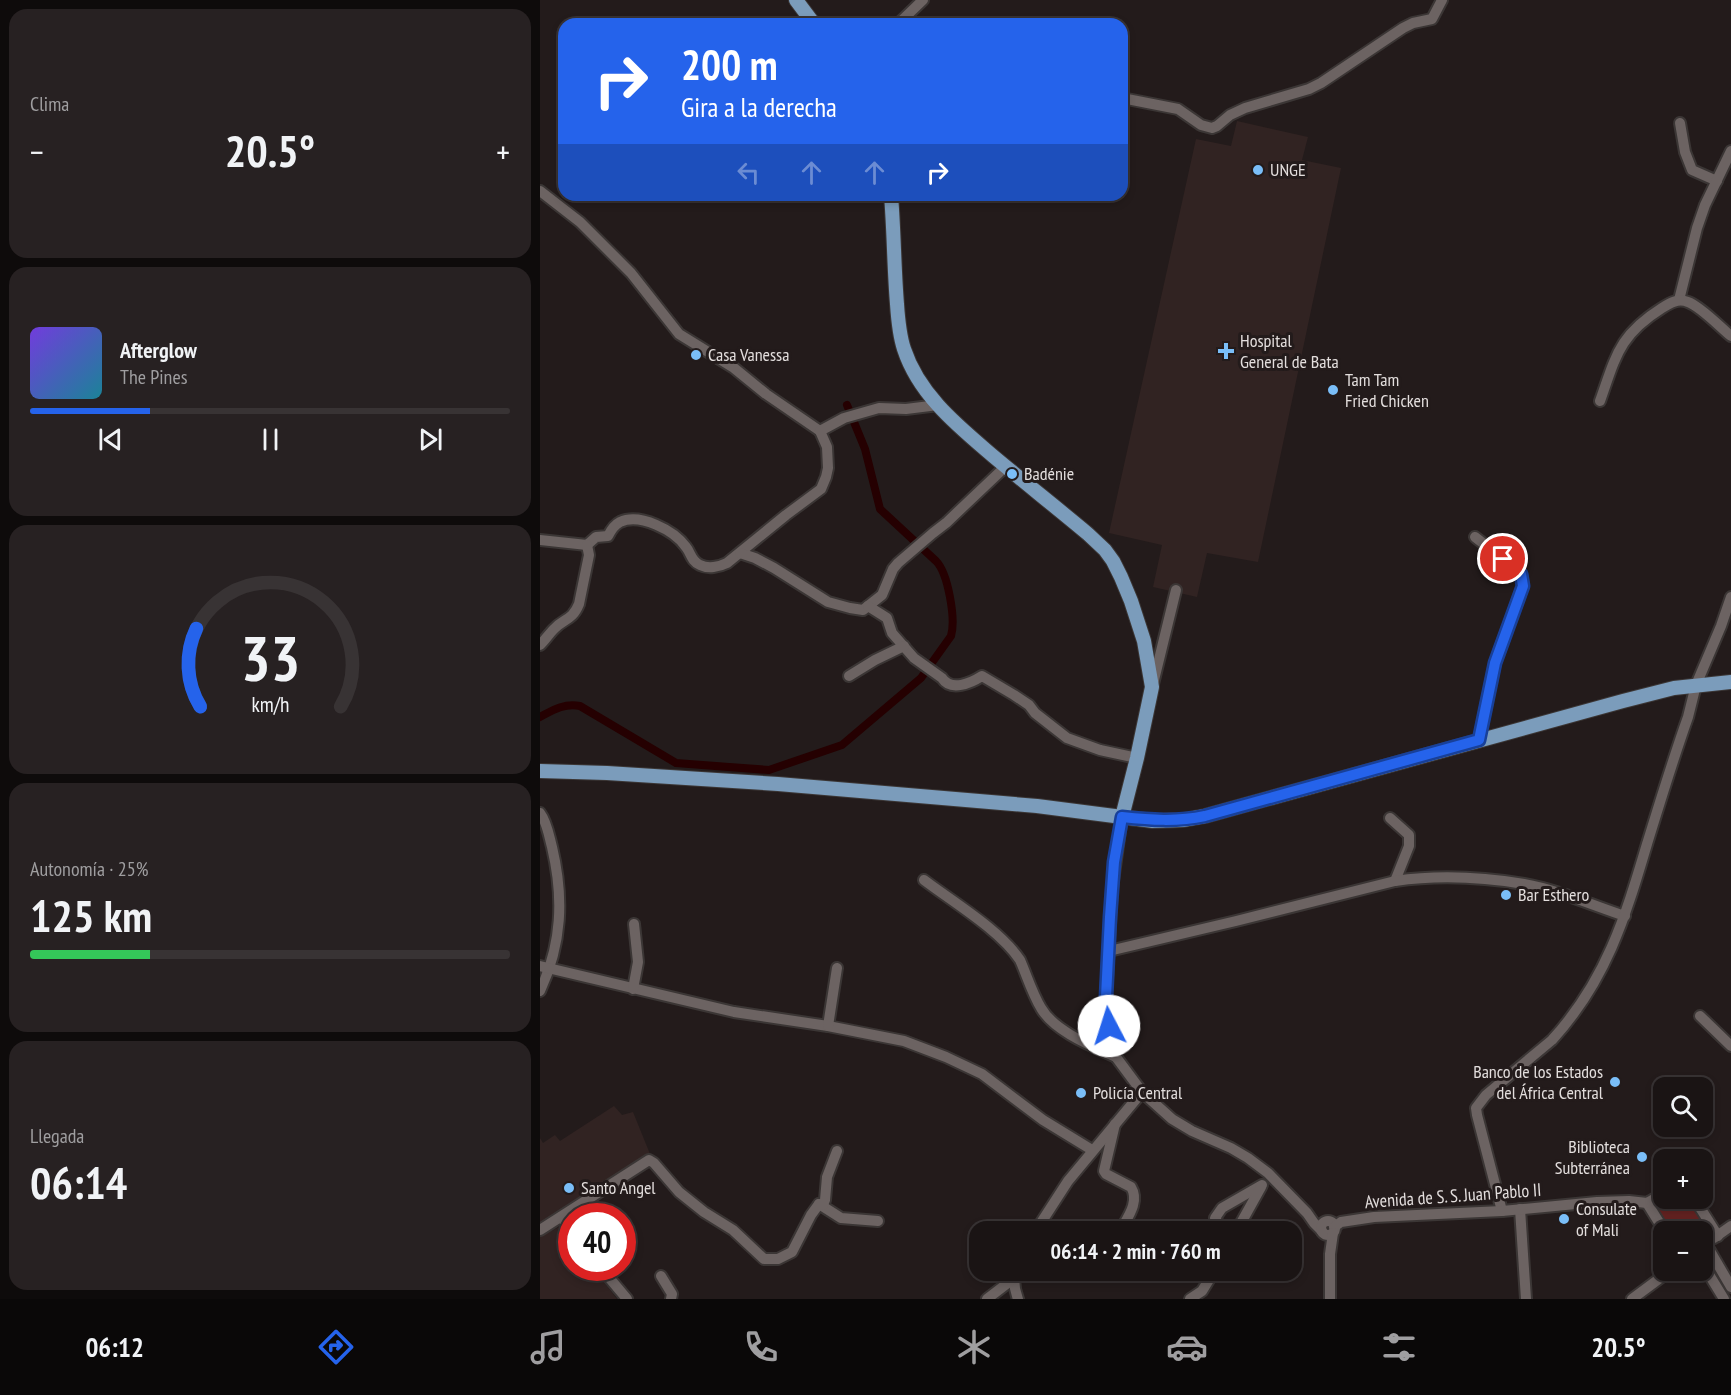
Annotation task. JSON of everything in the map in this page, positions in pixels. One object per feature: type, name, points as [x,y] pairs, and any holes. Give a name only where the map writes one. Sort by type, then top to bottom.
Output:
[{"type":"main road","points":[[796,0],[810,18]]},
{"type":"main road","points":[[891,201],[899,328],[903,348],[912,372],[938,405],[970,436],[1105,550],[1113,561],[1131,601],[1144,641],[1152,687],[1122,817]]},
{"type":"main road","points":[[540,771],[767,783],[1037,806],[1153,821],[1183,820],[1205,816],[1674,688],[1731,682]]},
{"type":"street","points":[[904,18],[923,0]]},
{"type":"street","points":[[1128,99],[1178,109],[1201,125],[1212,128],[1245,108],[1321,84],[1403,28],[1413,23],[1432,19],[1442,0]]},
{"type":"street","points":[[1680,123],[1685,152],[1692,170],[1717,181]]},
{"type":"street","points":[[1679,300],[1697,228],[1731,151]]},
{"type":"street","points":[[540,191],[580,222],[632,273],[679,334],[734,368],[766,394],[820,431],[827,447],[826,477],[821,489],[719,567],[701,566],[693,561],[687,547],[667,529],[631,519],[618,523],[608,536],[596,537],[587,545],[540,540]]},
{"type":"street","points":[[1600,401],[1619,350],[1627,338],[1638,325],[1670,303],[1679,300],[1689,302],[1731,336]]},
{"type":"street","points":[[820,431],[844,418],[879,408],[906,409],[938,405]]},
{"type":"street","points":[[740,553],[755,558],[801,583],[828,602],[863,610],[882,595],[893,569],[961,511],[1006,466]]},
{"type":"street","points":[[1475,537],[1516,569],[1523,579],[1520,596],[1495,663],[1479,740]]},
{"type":"street","points":[[540,645],[555,627],[571,617],[577,610],[589,555],[587,545]]},
{"type":"street","points":[[1152,687],[1176,590]]},
{"type":"street","points":[[1502,1211],[1476,1108],[1486,1095],[1552,1040],[1576,1011],[1608,957],[1625,916],[1696,685],[1731,597]]},
{"type":"street","points":[[868,606],[886,618],[892,633],[919,663],[925,665],[944,682],[952,686],[970,683],[982,675],[1014,695],[1060,734],[1100,750],[1137,758]]},
{"type":"street","points":[[849,676],[904,646]]},
{"type":"street","points":[[540,813],[549,834],[558,871],[560,892],[560,921],[540,991]]},
{"type":"street","points":[[1122,817],[1112,888],[1106,1009],[1111,1042],[1116,1057],[1142,1092],[1172,1119],[1248,1158],[1268,1173],[1314,1223],[1328,1229],[1329,1299]]},
{"type":"street","points":[[1390,818],[1409,835],[1410,841],[1395,881]]},
{"type":"street","points":[[1109,951],[1395,881],[1419,878],[1465,878],[1524,885],[1555,892],[1625,916]]},
{"type":"street","points":[[924,879],[990,929],[1016,953],[1042,1011],[1054,1023],[1064,1031],[1116,1057]]},
{"type":"street","points":[[633,989],[638,962],[634,924]]},
{"type":"street","points":[[545,968],[734,1012],[828,1026],[904,1041],[946,1057],[981,1074],[1043,1120],[1092,1150]]},
{"type":"street","points":[[828,1026],[837,968]]},
{"type":"street","points":[[1700,1016],[1731,1046]]},
{"type":"street","points":[[1042,1221],[1068,1180],[1142,1092]]},
{"type":"street","points":[[1115,1124],[1104,1171],[1133,1190],[1133,1209],[1126,1221]]},
{"type":"street","points":[[583,1203],[649,1160],[679,1192],[732,1230],[764,1259],[778,1259],[792,1252],[811,1215],[819,1204],[823,1205],[827,1177],[837,1150]]},
{"type":"street","points":[[1242,1221],[1268,1173]]},
{"type":"street","points":[[1217,1221],[1215,1218],[1222,1208],[1262,1185]]},
{"type":"street","points":[[1653,1199],[1647,1203],[1658,1221]]},
{"type":"street","name":"Avenida de S. S. Juan Pablo II","points":[[1328,1229],[1341,1222],[1360,1218],[1502,1211],[1606,1201],[1647,1203]]},
{"type":"street","points":[[819,1204],[841,1218],[878,1221]]},
{"type":"street","points":[[1520,1209],[1526,1299]]},
{"type":"street","points":[[1701,1209],[1718,1236]]},
{"type":"street","points":[[540,1230],[558,1219]]},
{"type":"street","points":[[1713,1240],[1731,1226]]},
{"type":"street","points":[[1713,1260],[1731,1287]]},
{"type":"street","points":[[661,1276],[672,1294],[671,1299]]},
{"type":"street","points":[[612,1281],[627,1299]]},
{"type":"street","points":[[987,1299],[1007,1281]]},
{"type":"street","points":[[1014,1281],[1018,1299]]},
{"type":"street","points":[[1190,1299],[1202,1291],[1208,1281]]},
{"type":"street","points":[[1632,1299],[1645,1295],[1660,1281]]},
{"type":"street","points":[[1713,1281],[1724,1299]]},
{"type":"shaded area","name":"Hospital General de Bata","points":[[1237,121],[1308,137],[1302,160],[1341,168],[1258,562],[1207,553],[1197,597],[1153,587],[1162,545],[1109,533],[1196,139],[1231,146]]},
{"type":"shaded area","name":"Santo Angel","points":[[614,1106],[622,1115],[633,1112],[650,1154],[575,1203],[558,1203],[558,1214],[546,1222],[540,1222],[540,1138],[543,1143],[555,1135],[560,1141]]},
{"type":"shaded area","points":[[1657,1209],[1696,1209],[1704,1221],[1662,1221],[1656,1212]]},
{"type":"shaded area","points":[[558,1228],[558,1281],[603,1281],[617,1299],[540,1299],[540,1237]]},
{"type":"waterway","points":[[540,717],[564,706],[580,706],[676,763],[769,770],[842,745],[921,678],[951,636],[950,597],[944,575],[936,561],[880,509],[865,449],[847,405]]},
{"type":"place","name":"UNGE","points":[[1258,170]]},
{"type":"place","name":"Hospital General de Bata","points":[[1226,351]]},
{"type":"place","name":"Casa Vanessa","points":[[696,355]]},
{"type":"place","name":"Tam Tam Fried Chicken","points":[[1333,390]]},
{"type":"place","name":"Badénie","points":[[1012,474]]},
{"type":"place","name":"Bar Esthero","points":[[1506,895]]},
{"type":"place","name":"Banco de los Estados del África Central","points":[[1615,1082]]},
{"type":"place","name":"Policía Central","points":[[1081,1093]]},
{"type":"place","name":"Biblioteca Subterránea","points":[[1642,1157]]},
{"type":"place","name":"Santo Angel","points":[[569,1188]]},
{"type":"place","name":"Consulate of Mali","points":[[1564,1219]]},
{"type":"route","points":[[1109,1026],[1106,997],[1110,917],[1114,862],[1122,817],[1153,821],[1183,820],[1205,816],[1479,740],[1495,663],[1523,586],[1521,574],[1503,559]]}]
